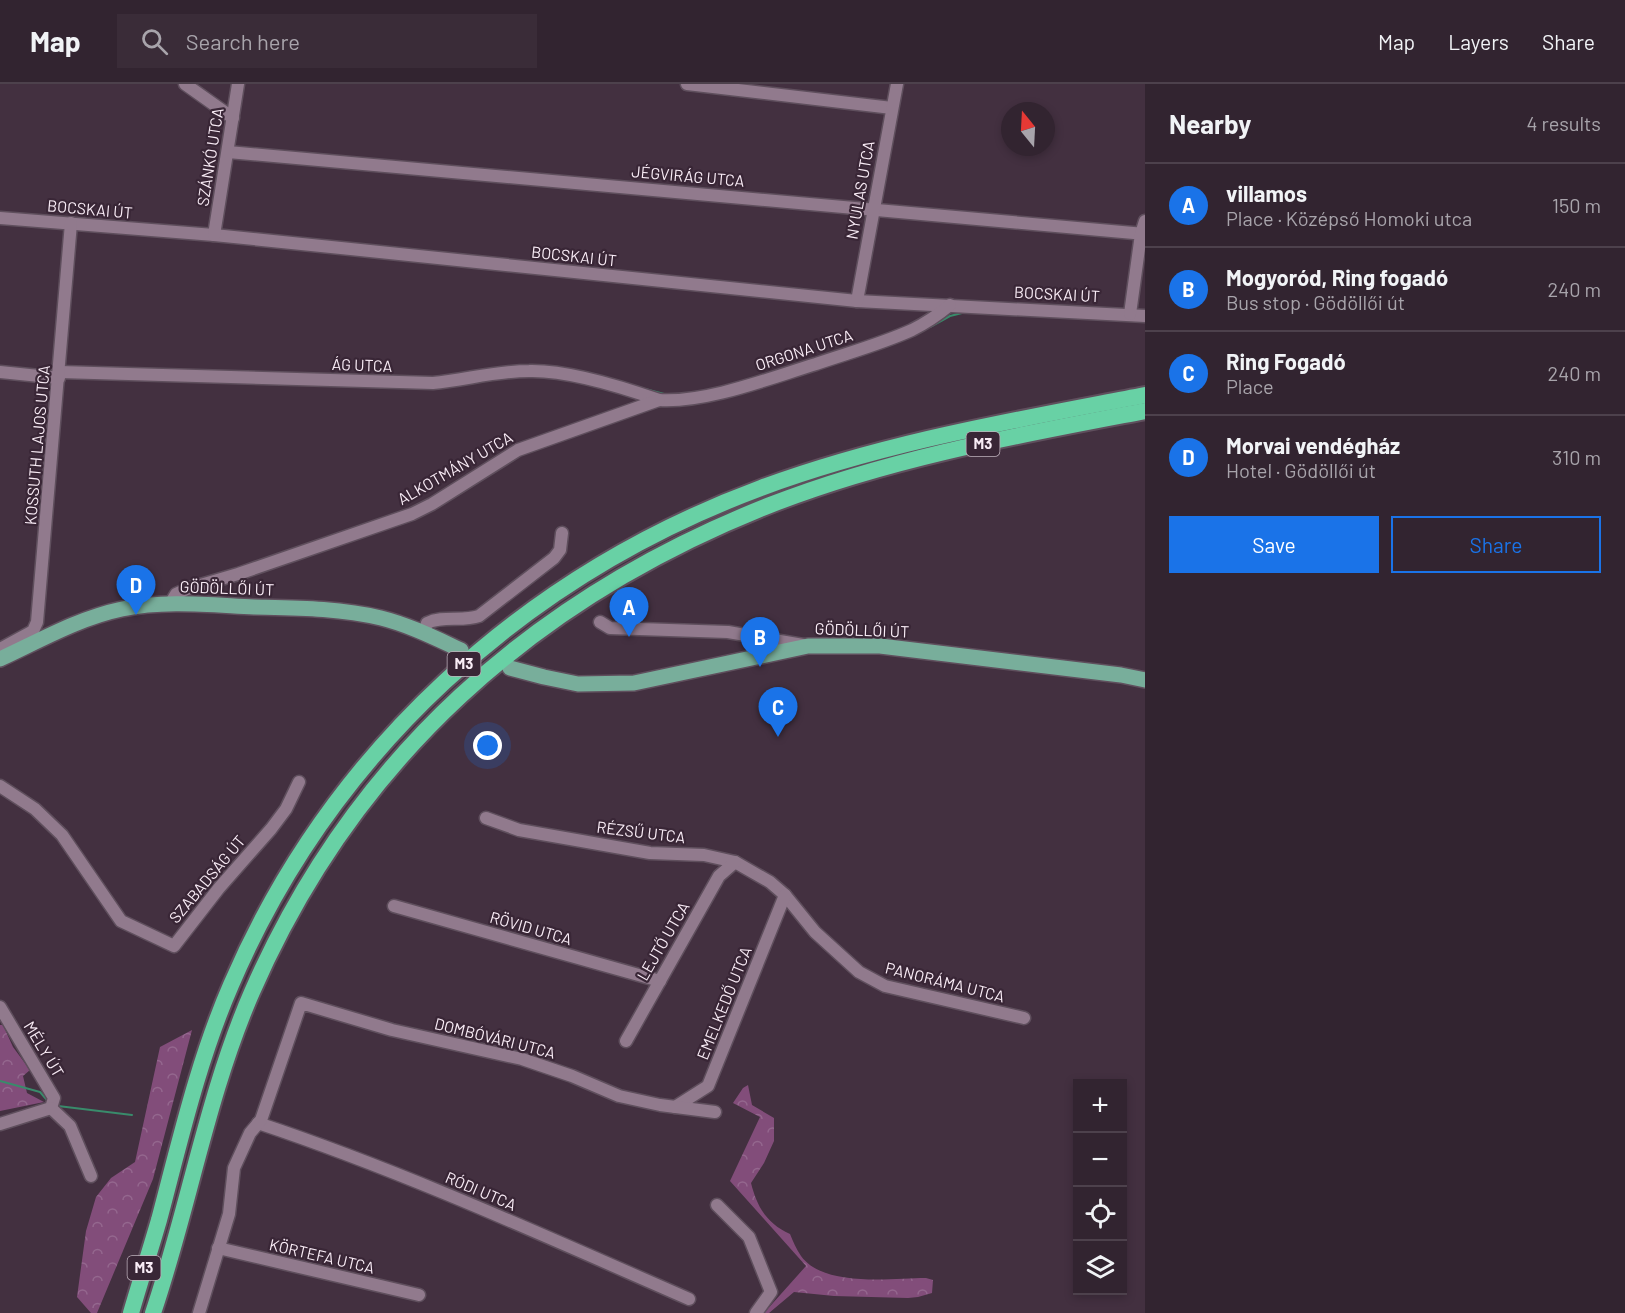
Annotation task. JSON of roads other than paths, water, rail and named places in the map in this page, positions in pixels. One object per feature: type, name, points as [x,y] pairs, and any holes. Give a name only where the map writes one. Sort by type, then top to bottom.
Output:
[{"type":"highway","name":"M3","points":[[131,1313],[196,1081],[232,982],[267,911],[305,846],[349,785],[394,732],[451,675],[513,623],[573,581],[633,545],[718,505],[808,472],[908,444],[984,426],[1145,394]]},
{"type":"highway","name":"M3","points":[[153,1313],[221,1073],[253,989],[281,931],[324,857],[364,801],[432,723],[485,673],[556,618],[613,581],[678,545],[771,505],[854,477],[930,456],[1145,411]]},
{"type":"main road","name":"GÖDÖLLŐI ÚT","points":[[0,659],[102,615],[122,609],[170,604],[325,610],[380,618],[424,633],[461,650]]},
{"type":"main road","name":"GÖDÖLLŐI ÚT","points":[[510,668],[578,684],[634,683],[808,646],[880,646],[1121,675],[1145,680]]},
{"type":"street","points":[[185,84],[233,118]]},
{"type":"street","name":"SZÁNKÓ UTCA","points":[[214,235],[238,84]]},
{"type":"street","points":[[687,84],[892,108]]},
{"type":"street","name":"NYULAS UTCA","points":[[857,301],[897,84]]},
{"type":"street","name":"JÉGVIRÁG UTCA","points":[[228,152],[1143,234]]},
{"type":"street","name":"BOCSKAI ÚT","points":[[0,218],[214,235],[857,301],[1145,316]]},
{"type":"street","points":[[1130,314],[1145,221]]},
{"type":"street","name":"KOSSUTH LAJOS UTCA","points":[[0,649],[28,635],[36,627],[72,224]]},
{"type":"street","name":"ORGONA UTCA","points":[[659,400],[684,400],[719,392],[766,380],[862,349],[913,330],[937,316],[950,305]]},
{"type":"street","name":"ÁG UTCA","points":[[0,372],[433,383],[492,374],[538,371],[588,380],[659,400]]},
{"type":"street","name":"ALKOTMÁNY UTCA","points":[[170,604],[177,594],[188,589],[405,517],[432,504],[518,450],[659,400]]},
{"type":"street","points":[[424,633],[427,623],[434,620],[471,619],[479,616],[554,558],[560,550],[561,533]]},
{"type":"street","points":[[600,622],[610,628],[728,632],[808,646]]},
{"type":"street","name":"SZABADSÁG ÚT","points":[[0,786],[35,809],[62,835],[121,921],[174,946],[219,888],[271,829],[286,809],[299,782]]},
{"type":"street","name":"RÉZSŰ UTCA","points":[[486,818],[530,832],[650,853],[704,855],[735,862],[770,882],[785,895]]},
{"type":"street","name":"LEJTŐ UTCA","points":[[626,1041],[719,876],[735,862]]},
{"type":"street","name":"PANORÁMA UTCA","points":[[785,895],[816,932],[859,972],[873,981],[885,986],[1024,1018]]},
{"type":"street","name":"EMELKEDŐ UTCA","points":[[675,1107],[708,1086],[785,895]]},
{"type":"street","name":"RÖVID UTCA","points":[[394,906],[660,981]]},
{"type":"street","name":"DOMBÓVÁRI UTCA","points":[[258,1123],[261,1120],[301,1003],[392,1030],[522,1059],[619,1096],[715,1112]]},
{"type":"street","name":"MÉLY ÚT","points":[[0,1007],[54,1098],[51,1108],[70,1126],[91,1176]]},
{"type":"street","points":[[0,1124],[51,1108]]},
{"type":"street","points":[[199,1313],[229,1214],[234,1168],[250,1133],[258,1123]]},
{"type":"street","name":"RÓDI UTCA","points":[[258,1123],[327,1146],[458,1199],[689,1299]]},
{"type":"street","points":[[717,1205],[749,1237],[771,1292],[756,1313]]},
{"type":"street","name":"KÖRTEFA UTCA","points":[[218,1248],[419,1295]]},
{"type":"waterway","points":[[930,327],[950,316],[966,312]]},
{"type":"waterway","points":[[645,389],[668,395]]},
{"type":"waterway","points":[[0,1081],[40,1092],[47,1100]]},
{"type":"waterway","points":[[58,1106],[132,1115]]},
{"type":"place","name":"Morvai vendégház","points":[[136,615]]},
{"type":"place","name":"villamos","points":[[629,637]]},
{"type":"place","name":"Mogyoród, Ring fogadó","points":[[760,667]]},
{"type":"place","name":"Ring Fogadó","points":[[778,737]]}]
